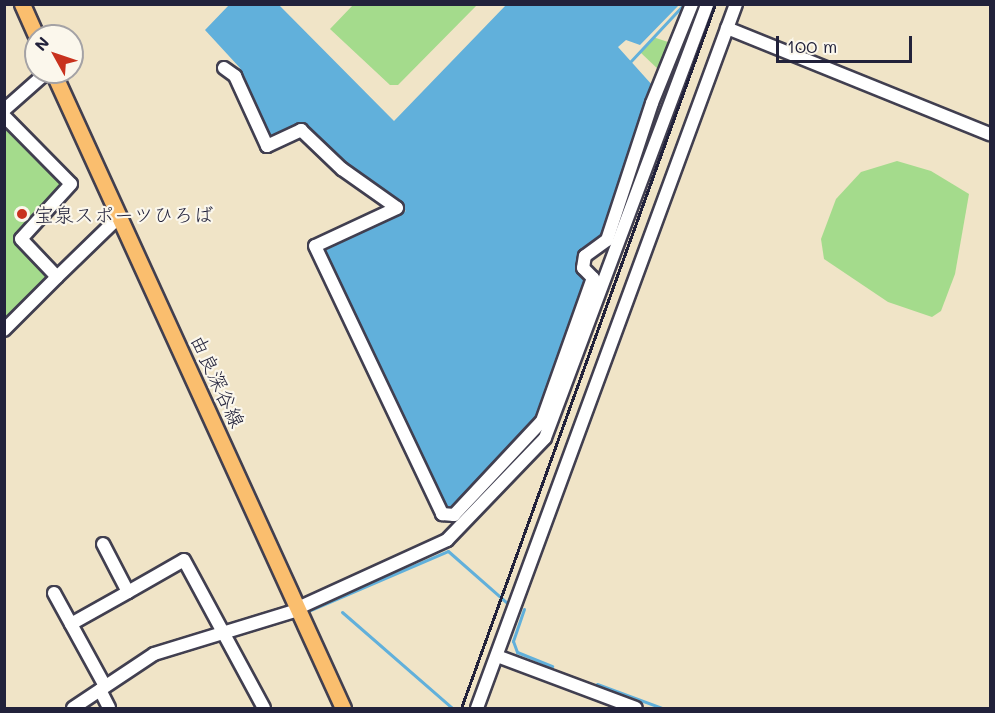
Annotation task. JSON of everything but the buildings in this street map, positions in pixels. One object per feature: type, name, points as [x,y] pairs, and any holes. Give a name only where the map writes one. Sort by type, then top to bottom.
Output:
[{"type":"main road","points":[[22,4],[31,24]]},
{"type":"main road","name":"由良深谷線","points":[[58,84],[116,220],[343,708]]},
{"type":"street","points":[[224,68],[235,76],[267,146],[301,130],[342,169],[397,208],[315,246],[442,514],[454,515],[542,421],[594,278],[583,268],[585,256],[607,240],[692,4]]},
{"type":"street","points":[[73,708],[154,654],[298,609],[447,540],[545,438],[707,4]]},
{"type":"street","points":[[477,708],[736,4]]},
{"type":"street","points":[[727,28],[990,134]]},
{"type":"street","points":[[665,74],[664,102],[670,107]]},
{"type":"street","points":[[4,110],[33,84]]},
{"type":"street","points":[[4,116],[71,184],[21,239],[57,277]]},
{"type":"street","points":[[4,330],[116,220]]},
{"type":"street","points":[[103,544],[128,592]]},
{"type":"street","points":[[71,624],[184,560],[226,632],[264,708]]},
{"type":"street","points":[[54,593],[103,688],[109,708]]},
{"type":"street","points":[[497,656],[636,708]]},
{"type":"green space","points":[[353,5],[477,5],[398,85],[390,85],[330,29]]},
{"type":"green space","points":[[653,37],[674,44],[661,72],[640,52]]},
{"type":"green space","name":"宝泉スポーツひろば","points":[[5,122],[65,184],[13,240],[48,279],[5,323]]},
{"type":"green space","points":[[897,161],[931,171],[969,194],[955,274],[941,311],[932,317],[888,302],[824,259],[821,239],[836,199],[861,172]]},
{"type":"water","points":[[229,5],[279,5],[394,121],[506,5],[679,5],[640,45],[626,40],[618,47],[653,86],[604,239],[581,272],[586,292],[539,421],[454,513],[444,512],[323,250],[406,211],[346,170],[306,126],[270,139],[240,68],[205,30]]},
{"type":"waterway","points":[[630,62],[684,4]]},
{"type":"waterway","points":[[448,551],[507,603]]},
{"type":"waterway","points":[[308,611],[448,551]]},
{"type":"waterway","points":[[524,609],[513,641],[517,652],[552,666]]},
{"type":"waterway","points":[[342,612],[452,708]]},
{"type":"waterway","points":[[597,684],[662,708]]},
{"type":"railway","points":[[461,708],[715,4]]},
{"type":"place","name":"宝泉スポーツひろば","points":[[22,214]]}]
